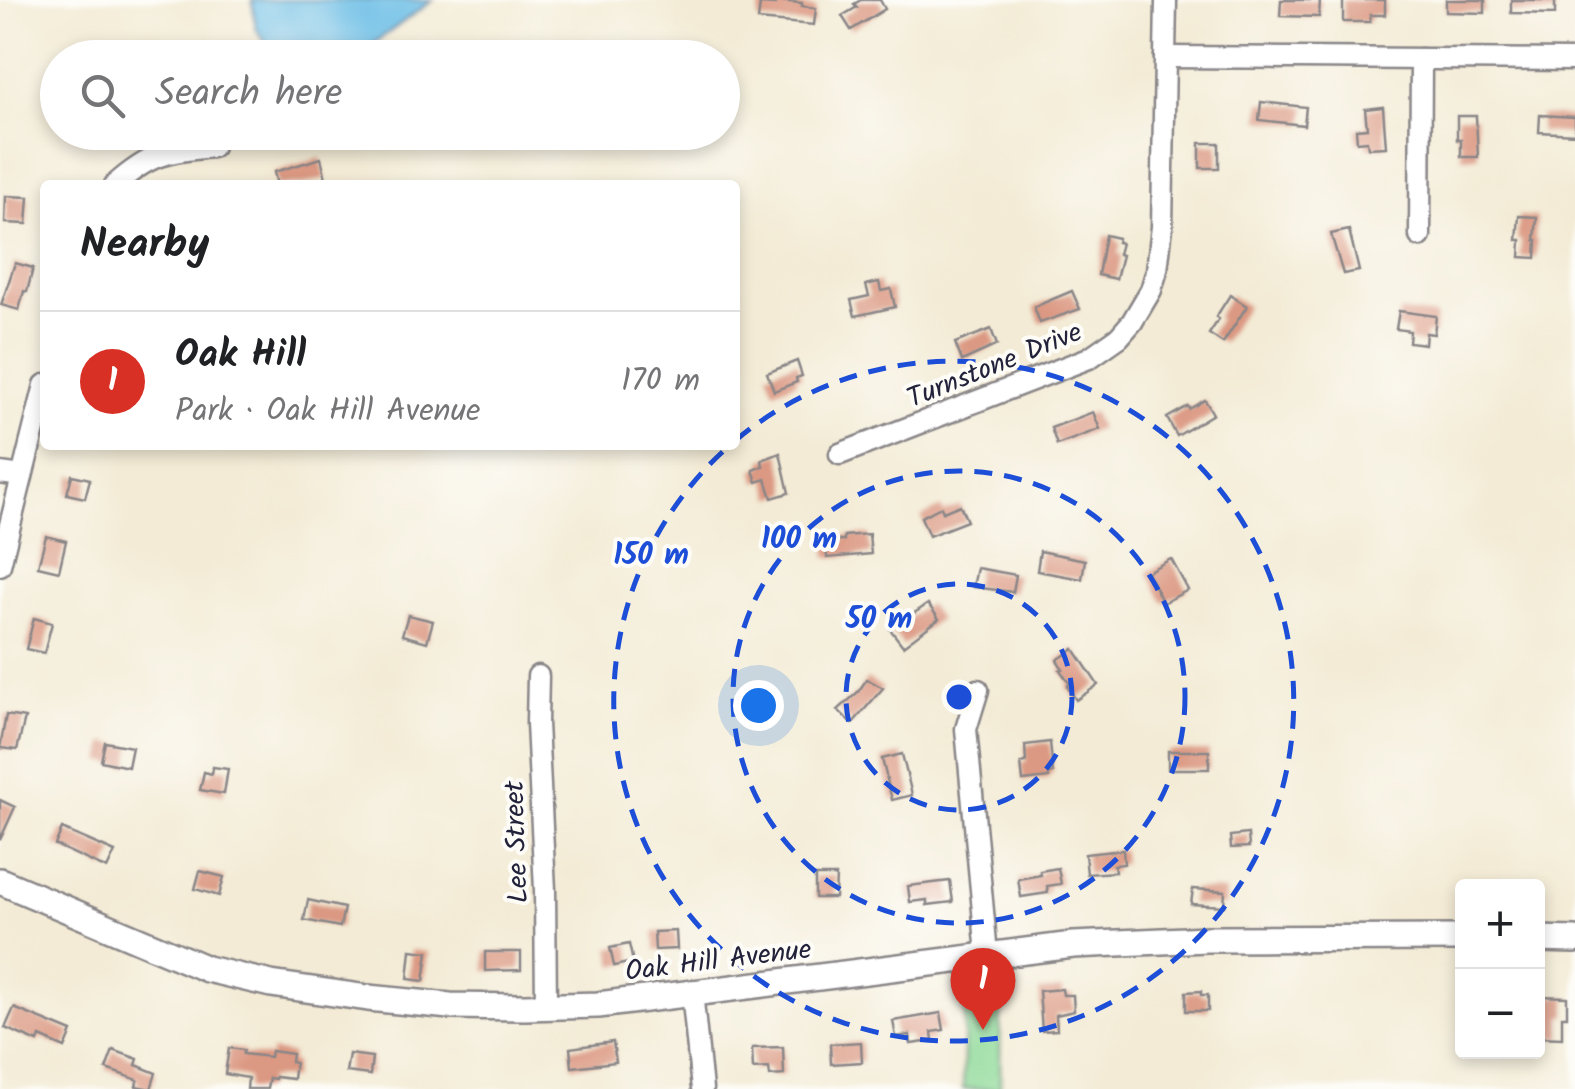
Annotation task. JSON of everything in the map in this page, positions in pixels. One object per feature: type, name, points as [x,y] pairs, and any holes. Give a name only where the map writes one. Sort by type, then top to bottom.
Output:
[{"type":"main road","name":"Oak Hill Avenue","points":[[0,881],[206,970],[305,990],[450,1006],[598,1004],[1073,944],[1455,938]]},
{"type":"main road","points":[[1545,939],[1575,940]]},
{"type":"street","name":"Turnstone Drive","points":[[840,454],[1090,358],[1132,322],[1151,290],[1161,249],[1166,0]]},
{"type":"street","points":[[1165,57],[1575,60]]},
{"type":"street","points":[[1420,236],[1421,59]]},
{"type":"street","points":[[121,180],[146,160],[183,150]]},
{"type":"street","points":[[0,565],[40,406]]},
{"type":"street","points":[[0,473],[22,476]]},
{"type":"street","name":"Lee Street","points":[[538,676],[546,1007]]},
{"type":"street","points":[[978,690],[966,729],[986,954]]},
{"type":"street","points":[[692,992],[702,1089]]},
{"type":"green space","points":[[1001,967],[1000,1089],[963,1089],[966,971]]},
{"type":"water","points":[[252,0],[433,0],[378,40],[264,40],[256,28]]},
{"type":"building","points":[[861,0],[880,0],[885,9],[851,30],[842,16]]},
{"type":"building","points":[[1281,0],[1320,0],[1319,17],[1280,16]]},
{"type":"building","points":[[1343,0],[1385,0],[1385,15],[1370,15],[1370,22],[1343,22]]},
{"type":"building","points":[[1446,0],[1485,0],[1485,13],[1446,12]]},
{"type":"building","points":[[1511,0],[1555,0],[1555,14],[1511,13]]},
{"type":"building","points":[[776,1],[816,8],[814,25],[758,20],[760,4],[775,5]]},
{"type":"building","points":[[1261,102],[1306,107],[1304,125],[1259,120]]},
{"type":"building","points":[[1383,107],[1386,147],[1368,148],[1367,141],[1357,142],[1356,129],[1367,128],[1365,109]]},
{"type":"building","points":[[1540,115],[1575,117],[1575,134],[1539,132]]},
{"type":"building","points":[[1457,116],[1476,116],[1478,157],[1461,157]]},
{"type":"building","points":[[1200,143],[1219,143],[1219,168],[1200,168]]},
{"type":"building","points":[[321,158],[326,178],[276,180],[274,172]]},
{"type":"building","points":[[6,196],[29,197],[27,224],[5,223]]},
{"type":"building","points":[[1519,216],[1537,217],[1536,258],[1520,257]]},
{"type":"building","points":[[1349,230],[1359,271],[1343,274],[1331,234]]},
{"type":"building","points":[[1105,235],[1118,238],[1121,243],[1116,279],[1098,275]]},
{"type":"building","points":[[15,263],[33,268],[19,310],[1,305]]},
{"type":"building","points":[[879,282],[881,291],[891,289],[895,307],[855,316],[851,300],[869,296],[866,285]]},
{"type":"building","points":[[1072,291],[1080,309],[1040,323],[1034,307]]},
{"type":"building","points":[[1230,295],[1247,306],[1223,343],[1209,334]]},
{"type":"building","points":[[1399,311],[1436,316],[1434,334],[1426,333],[1425,344],[1409,342],[1410,331],[1396,329]]},
{"type":"building","points":[[991,329],[997,345],[962,361],[955,343]]},
{"type":"building","points":[[797,361],[802,376],[774,391],[767,373]]},
{"type":"building","points":[[1205,400],[1213,414],[1177,436],[1167,418]]},
{"type":"building","points":[[1093,412],[1100,429],[1057,445],[1051,428]]},
{"type":"building","points":[[780,453],[789,493],[772,498],[766,479],[757,482],[753,470],[763,466],[762,460]]},
{"type":"building","points":[[72,475],[90,479],[85,498],[67,494]]},
{"type":"building","points":[[960,505],[967,521],[929,536],[921,517],[941,507],[943,512]]},
{"type":"building","points":[[869,534],[871,554],[827,558],[826,541]]},
{"type":"building","points":[[46,536],[66,541],[59,571],[38,566]]},
{"type":"building","points":[[1040,551],[1085,560],[1082,579],[1037,571]]},
{"type":"building","points":[[1171,559],[1188,590],[1163,603],[1147,572]]},
{"type":"building","points":[[977,568],[1016,575],[1013,592],[973,587]]},
{"type":"building","points":[[928,604],[939,619],[903,646],[890,629]]},
{"type":"building","points":[[408,615],[433,621],[427,642],[402,635]]},
{"type":"building","points":[[34,618],[52,623],[44,653],[26,649]]},
{"type":"building","points":[[1074,649],[1098,685],[1076,700],[1057,660]]},
{"type":"building","points":[[867,679],[883,688],[852,724],[838,710]]},
{"type":"building","points":[[6,715],[25,718],[17,750],[0,748]]},
{"type":"building","points":[[105,742],[132,747],[128,767],[101,761]]},
{"type":"building","points":[[1050,742],[1053,773],[1049,778],[1023,781],[1025,745]]},
{"type":"building","points":[[1168,751],[1209,751],[1209,769],[1168,769]]},
{"type":"building","points":[[902,754],[912,795],[892,800],[882,759]]},
{"type":"building","points":[[213,767],[228,769],[224,794],[200,790],[204,772],[212,774]]},
{"type":"building","points":[[0,800],[15,807],[0,840]]},
{"type":"building","points":[[62,829],[115,852],[107,869],[55,845]]},
{"type":"building","points":[[1248,834],[1249,847],[1231,848],[1230,836]]},
{"type":"building","points":[[1123,850],[1124,864],[1114,865],[1115,872],[1087,874],[1085,854]]},
{"type":"building","points":[[1058,868],[1061,884],[1047,886],[1048,893],[1021,897],[1018,879]]},
{"type":"building","points":[[200,871],[224,877],[219,896],[195,889]]},
{"type":"building","points":[[815,876],[836,876],[835,898],[815,898]]},
{"type":"building","points":[[950,881],[953,902],[910,902],[908,886]]},
{"type":"building","points":[[1193,889],[1225,891],[1224,906],[1191,904]]},
{"type":"building","points":[[308,900],[344,908],[340,927],[304,920]]},
{"type":"building","points":[[676,931],[677,949],[655,950],[654,932]]},
{"type":"building","points":[[629,944],[633,962],[614,966],[610,948]]},
{"type":"building","points":[[411,950],[428,952],[424,981],[408,979]]},
{"type":"building","points":[[485,952],[521,952],[521,970],[485,971]]},
{"type":"building","points":[[1062,989],[1063,995],[1073,995],[1074,1011],[1056,1015],[1057,1030],[1042,1031],[1039,991]]},
{"type":"building","points":[[1201,991],[1201,995],[1208,995],[1208,1011],[1186,1011],[1186,992]]},
{"type":"building","points":[[1545,996],[1567,997],[1562,1038],[1545,1037]]},
{"type":"building","points":[[14,1008],[72,1032],[65,1048],[5,1028]]},
{"type":"building","points":[[941,1013],[944,1030],[932,1032],[933,1041],[911,1044],[910,1035],[896,1037],[893,1021]]},
{"type":"building","points":[[613,1042],[616,1062],[572,1067],[570,1048]]},
{"type":"building","points":[[861,1042],[862,1062],[831,1064],[830,1044]]},
{"type":"building","points":[[783,1047],[784,1075],[770,1076],[769,1068],[753,1069],[752,1048]]},
{"type":"building","points":[[229,1048],[270,1057],[271,1051],[292,1054],[293,1079],[269,1078],[267,1089],[247,1089],[248,1078],[225,1074]]},
{"type":"building","points":[[113,1050],[138,1059],[136,1065],[156,1073],[151,1089],[136,1086],[138,1080],[106,1069]]},
{"type":"building","points":[[349,1054],[372,1057],[370,1075],[346,1072]]},
{"type":"place","name":"Oak Hill","points":[[983,1030]]}]
